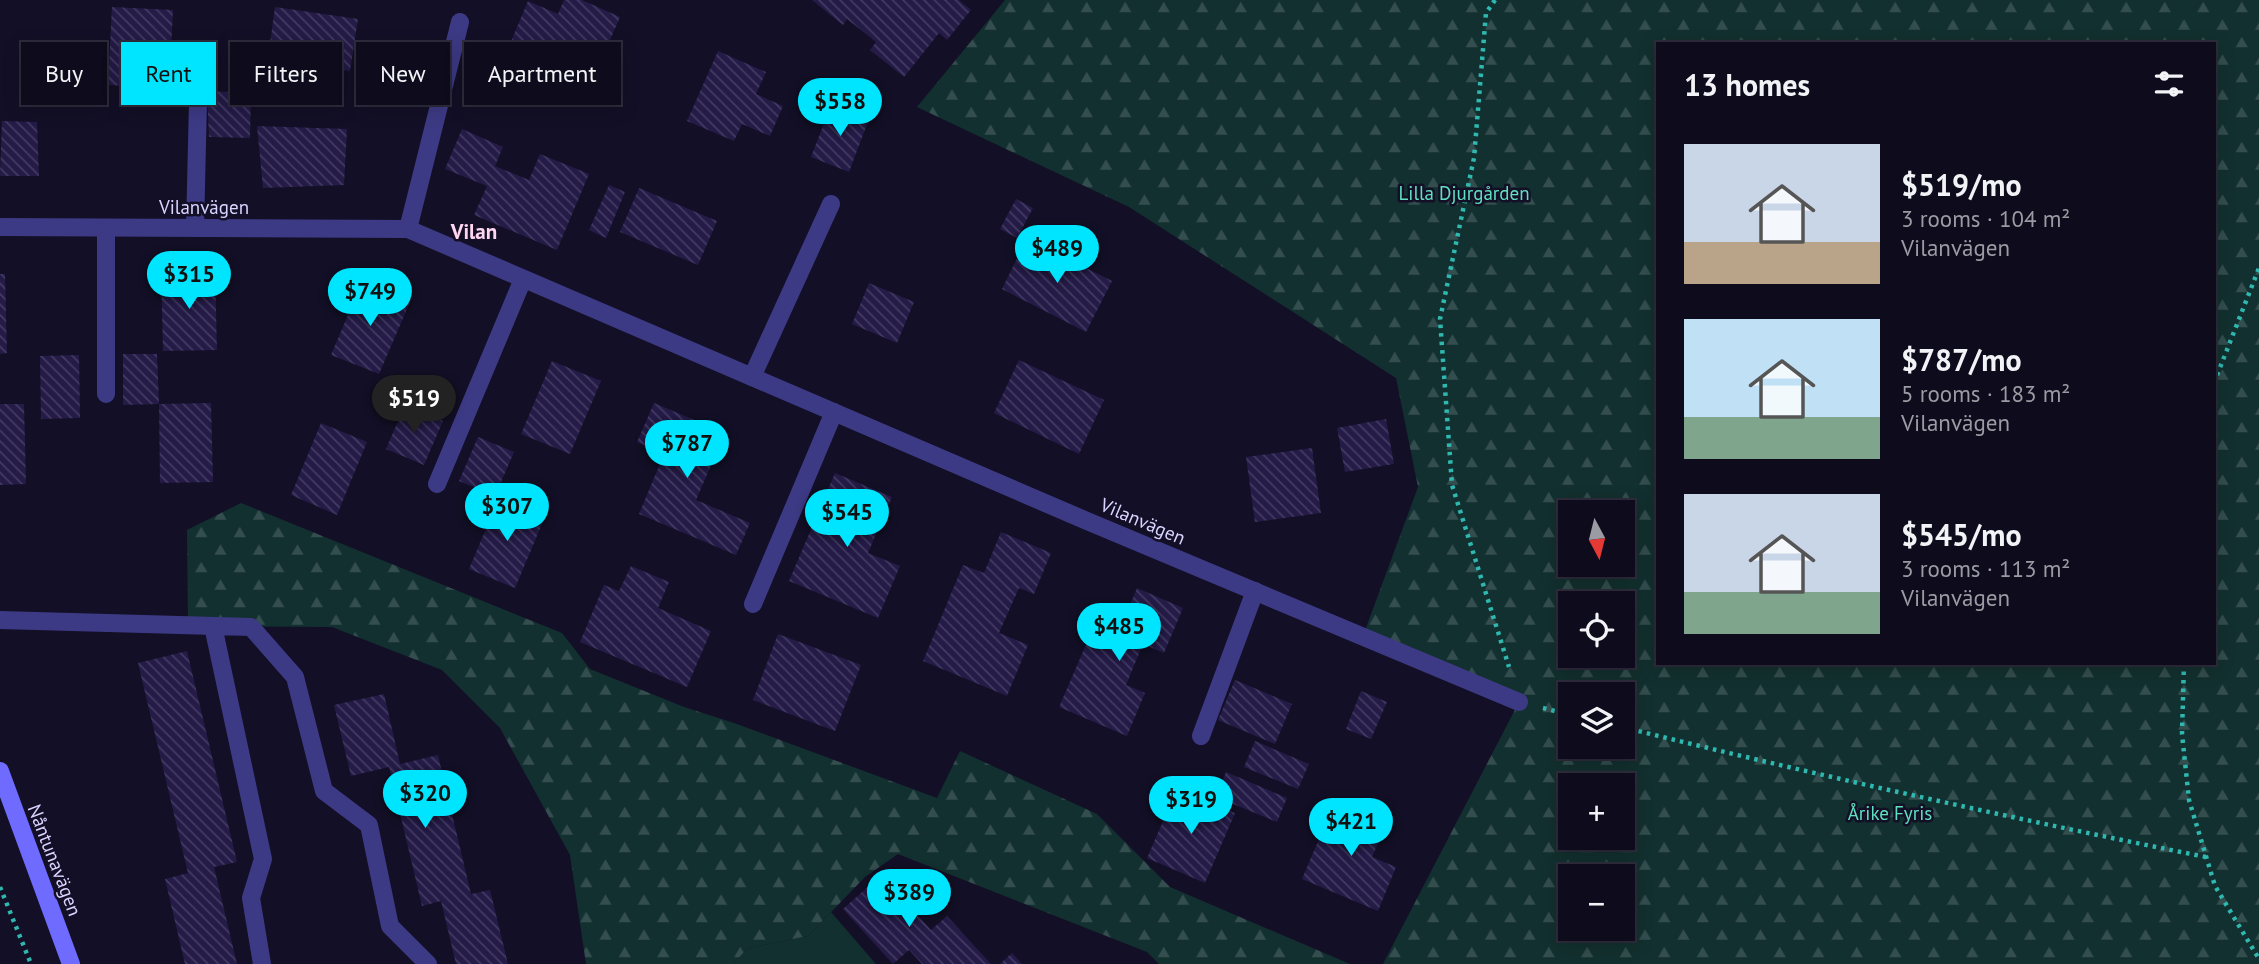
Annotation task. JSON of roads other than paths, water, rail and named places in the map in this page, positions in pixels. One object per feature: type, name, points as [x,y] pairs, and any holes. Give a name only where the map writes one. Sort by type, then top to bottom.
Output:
[{"type":"street","points":[[408,229],[460,22]]},
{"type":"street","points":[[195,228],[198,105]]},
{"type":"street","points":[[752,377],[831,204]]},
{"type":"street","name":"Vilanvägen","points":[[0,227],[408,229],[1520,702]]},
{"type":"street","points":[[106,228],[106,394]]},
{"type":"street","points":[[438,484],[523,279]]},
{"type":"street","points":[[753,604],[834,412]]},
{"type":"street","points":[[1201,736],[1255,591]]},
{"type":"street","points":[[0,620],[251,627],[295,677],[324,791],[369,825],[390,926],[428,964]]},
{"type":"street","points":[[213,626],[263,859],[251,898],[262,964]]},
{"type":"street","name":"Nåntunavägen","points":[[0,771],[71,964]]},
{"type":"district","name":"Vilan","points":[[474,232]]},
{"type":"park label","name":"Lilla Djurgården","points":[[1464,193]]},
{"type":"park label","name":"Årike Fyris","points":[[1890,813]]}]
